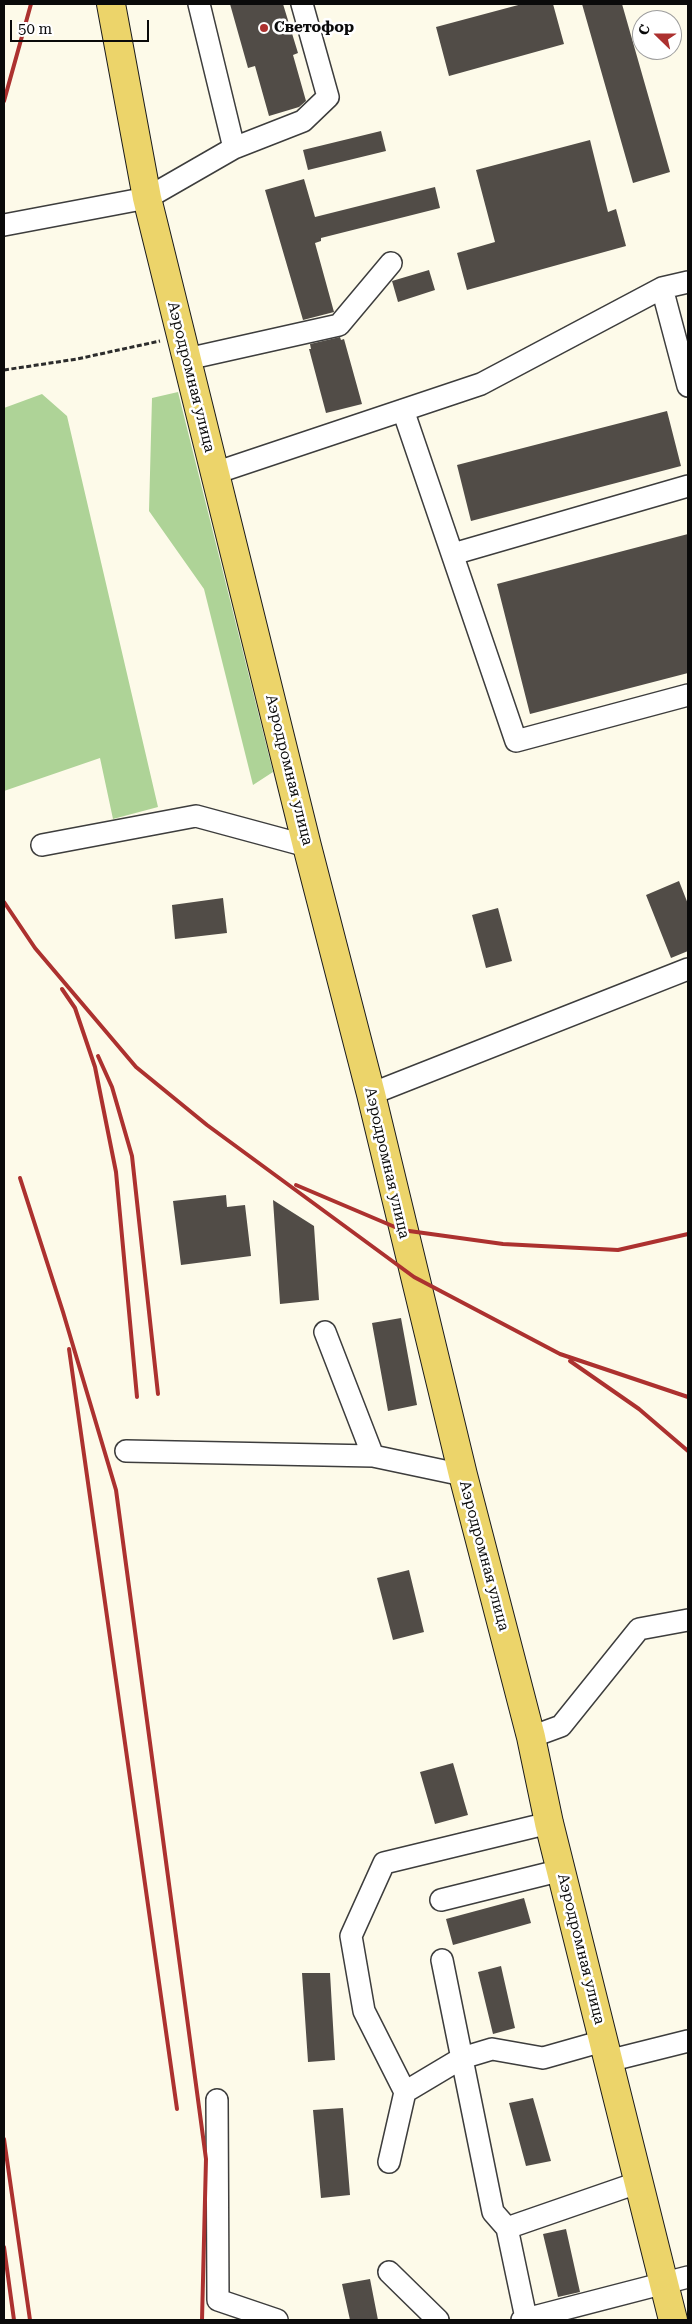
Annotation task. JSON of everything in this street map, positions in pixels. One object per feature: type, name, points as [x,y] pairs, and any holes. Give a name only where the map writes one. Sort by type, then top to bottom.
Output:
[{"type":"main road","name":"Аэродромная улица","points":[[111,4],[147,198],[371,1094],[463,1475],[531,1737],[549,1822],[637,2183],[676,2280],[673,2320]]},
{"type":"lane","points":[[199,4],[234,148]]},
{"type":"lane","points":[[4,225],[147,198],[234,148],[303,121],[328,97],[302,4]]},
{"type":"lane","points":[[184,348],[339,325],[391,263]]},
{"type":"lane","points":[[215,473],[481,384],[662,288],[688,282]]},
{"type":"lane","points":[[662,288],[688,386]]},
{"type":"lane","points":[[403,410],[516,741],[688,695]]},
{"type":"lane","points":[[453,554],[688,486]]},
{"type":"lane","points":[[42,845],[196,816],[308,846]]},
{"type":"lane","points":[[371,1094],[688,970]]},
{"type":"lane","points":[[325,1332],[373,1456]]},
{"type":"lane","points":[[126,1451],[373,1456],[463,1475]]},
{"type":"lane","points":[[531,1737],[561,1726],[639,1629],[688,1620]]},
{"type":"lane","points":[[389,2162],[405,2092],[364,2011],[351,1936],[384,1863],[549,1822]]},
{"type":"lane","points":[[441,1900],[562,1870]]},
{"type":"lane","points":[[442,1960],[493,2212],[507,2228],[524,2319],[676,2280]]},
{"type":"lane","points":[[405,2092],[462,2058],[492,2049],[543,2058],[688,2041]]},
{"type":"lane","points":[[217,2100],[218,2300],[277,2320]]},
{"type":"lane","points":[[507,2228],[637,2183]]},
{"type":"lane","points":[[389,2272],[438,2320]]},
{"type":"path","points":[[4,370],[77,359],[184,348]]},
{"type":"green space","points":[[178,392],[273,772],[253,785],[204,589],[149,511],[152,398]]},
{"type":"green space","points":[[42,394],[67,416],[158,807],[113,819],[100,758],[4,791],[4,408]]},
{"type":"building","points":[[230,4],[283,4],[298,53],[293,55],[306,101],[299,107],[269,116],[255,66],[248,68]]},
{"type":"building","points":[[522,4],[553,4],[564,44],[449,76],[436,27]]},
{"type":"building","points":[[582,4],[622,4],[632,39],[632,60],[638,60],[670,172],[633,183]]},
{"type":"building","points":[[381,131],[386,151],[308,170],[303,150]]},
{"type":"building","points":[[590,140],[608,212],[616,209],[626,246],[467,290],[457,253],[495,242],[476,170]]},
{"type":"building","points":[[304,179],[315,217],[435,187],[440,208],[321,238],[321,241],[315,243],[334,312],[303,320],[265,190]]},
{"type":"building","points":[[429,270],[435,290],[398,302],[392,281]]},
{"type":"building","points":[[340,337],[341,340],[344,339],[362,404],[326,413],[309,349],[311,349],[310,344]]},
{"type":"building","points":[[667,411],[681,466],[471,521],[457,465]]},
{"type":"building","points":[[688,534],[688,673],[530,714],[497,584]]},
{"type":"building","points":[[679,881],[688,904],[688,951],[671,958],[646,895]]},
{"type":"building","points":[[223,898],[227,933],[175,939],[172,905]]},
{"type":"building","points":[[498,908],[512,961],[486,968],[472,915]]},
{"type":"building","points":[[226,1195],[227,1207],[245,1205],[251,1256],[181,1265],[173,1201]]},
{"type":"building","points":[[273,1200],[314,1226],[319,1300],[280,1304]]},
{"type":"building","points":[[401,1318],[417,1405],[388,1411],[372,1323]]},
{"type":"building","points":[[409,1570],[424,1632],[393,1640],[377,1578]]},
{"type":"building","points":[[453,1763],[468,1815],[435,1824],[420,1772]]},
{"type":"building","points":[[524,1898],[531,1923],[453,1945],[446,1919]]},
{"type":"building","points":[[501,1966],[515,2028],[493,2034],[478,1972]]},
{"type":"building","points":[[302,1973],[330,1973],[335,2060],[308,2062]]},
{"type":"building","points":[[533,2098],[551,2161],[526,2166],[509,2103]]},
{"type":"building","points":[[343,2108],[350,2195],[321,2198],[313,2110]]},
{"type":"building","points":[[566,2229],[580,2292],[558,2297],[543,2234]]},
{"type":"building","points":[[370,2279],[378,2320],[350,2320],[342,2284]]},
{"type":"railway","points":[[4,101],[31,4]]},
{"type":"railway","points":[[4,902],[35,948],[136,1067],[207,1125],[414,1277],[560,1354],[688,1397]]},
{"type":"railway","points":[[62,989],[75,1008],[95,1067],[116,1172],[137,1397]]},
{"type":"railway","points":[[98,1056],[112,1087],[132,1156],[158,1394]]},
{"type":"railway","points":[[20,1178],[63,1312],[116,1490],[206,2159],[202,2320]]},
{"type":"railway","points":[[296,1185],[402,1230],[503,1244],[618,1250],[688,1234]]},
{"type":"railway","points":[[69,1349],[177,2109]]},
{"type":"railway","points":[[570,1361],[639,1409],[688,1451]]},
{"type":"railway","points":[[4,2139],[30,2320]]},
{"type":"railway","points":[[4,2247],[14,2320]]},
{"type":"place","name":"Светофор","points":[[264,28]]}]
